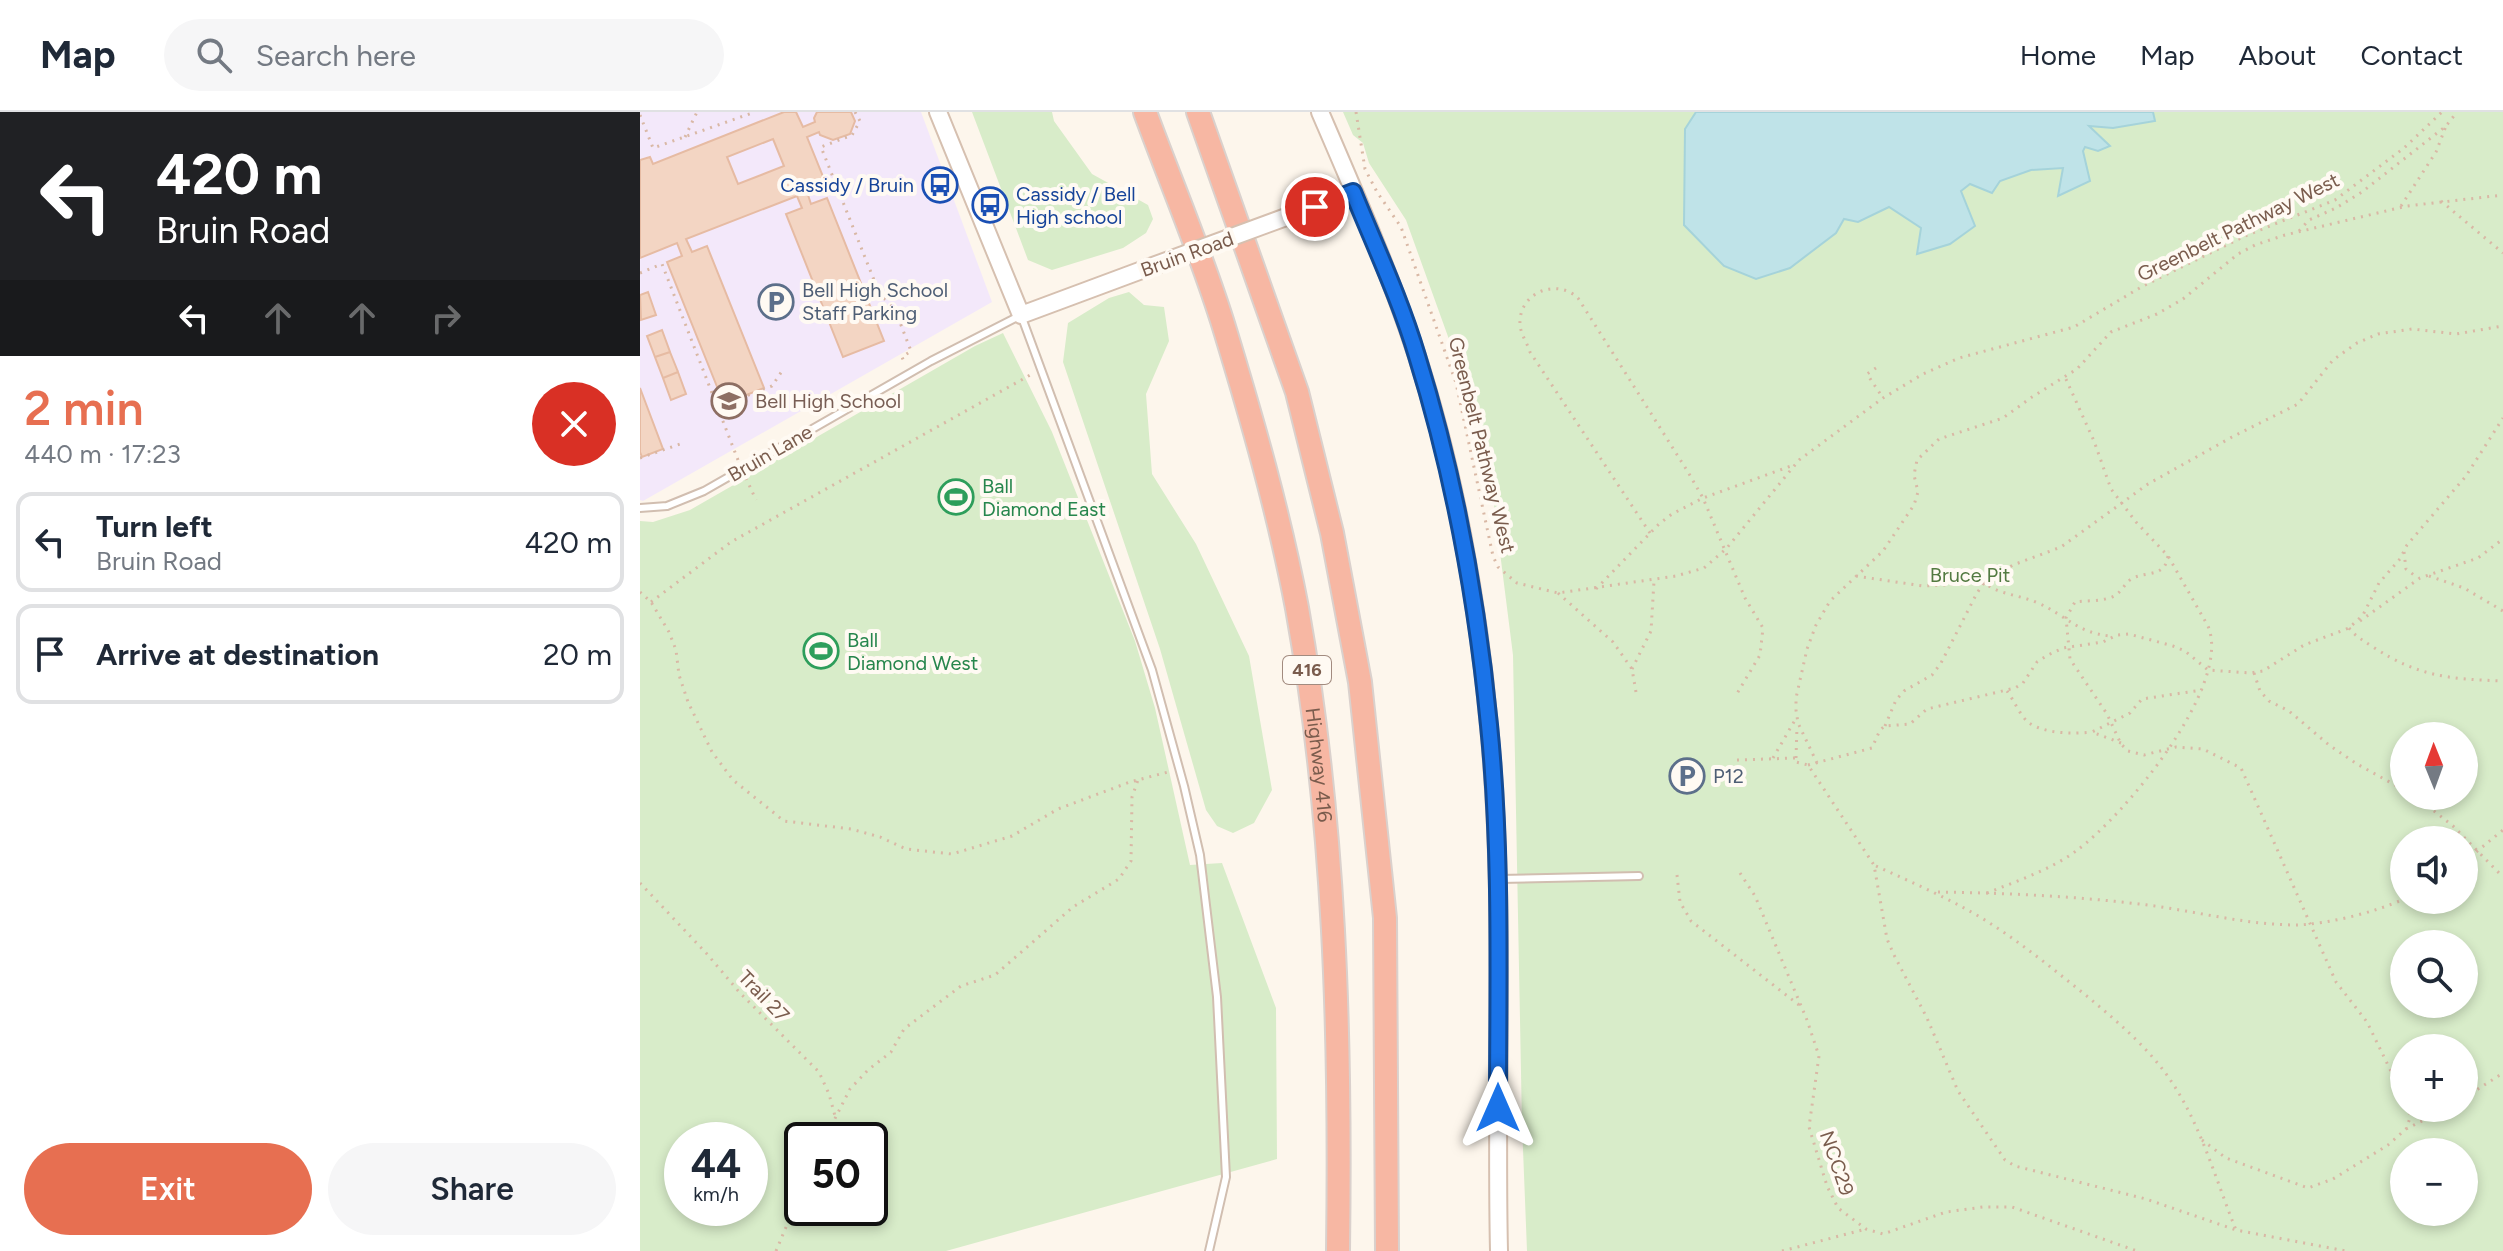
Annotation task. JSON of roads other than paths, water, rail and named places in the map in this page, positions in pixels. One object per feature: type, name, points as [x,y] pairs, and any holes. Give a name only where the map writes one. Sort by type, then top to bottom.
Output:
[{"type":"highway","name":"Highway 416","points":[[1145,112],[1224,325],[1278,524],[1299,620],[1324,804],[1333,899],[1338,1251]]},
{"type":"highway","name":"416","points":[[1198,112],[1297,392],[1332,533],[1360,682],[1385,918],[1387,1251]]},
{"type":"main road","points":[[938,112],[1021,315]]},
{"type":"main road","points":[[1320,112],[1388,272],[1417,355],[1438,430],[1469,577],[1489,724],[1498,879],[1499,1251]]},
{"type":"main road","name":"Bruin Road","points":[[1021,315],[1353,192]]},
{"type":"lane","points":[[1021,315],[1152,670],[1200,855],[1217,997],[1226,1177],[1209,1251]]},
{"type":"lane","name":"Bruin Lane","points":[[640,508],[667,506],[704,491],[1021,315]]},
{"type":"lane","points":[[1498,879],[1639,876]]},
{"type":"water","points":[[1696,112],[2153,112],[2155,121],[2113,128],[2089,126],[2110,146],[2098,151],[2085,147],[2083,151],[2090,181],[2058,196],[2063,168],[2031,170],[2000,181],[1992,193],[1970,184],[1961,191],[1975,226],[1950,244],[1917,254],[1921,228],[1889,207],[1858,222],[1844,219],[1836,233],[1790,268],[1756,279],[1724,266],[1684,225],[1685,129]]},
{"type":"place","name":"Cassidy / Bruin","points":[[940,185]]},
{"type":"place","name":"Cassidy / Bell High school","points":[[990,205]]},
{"type":"place","name":"Bell High School Staff Parking","points":[[776,302]]},
{"type":"place","name":"Bell High School","points":[[729,401]]},
{"type":"place","name":"Ball Diamond East","points":[[956,497]]},
{"type":"place","name":"Ball Diamond West","points":[[821,651]]},
{"type":"place","name":"P12","points":[[1687,776]]},
{"type":"park label","name":"Bruce Pit","points":[[1970,575]]}]
